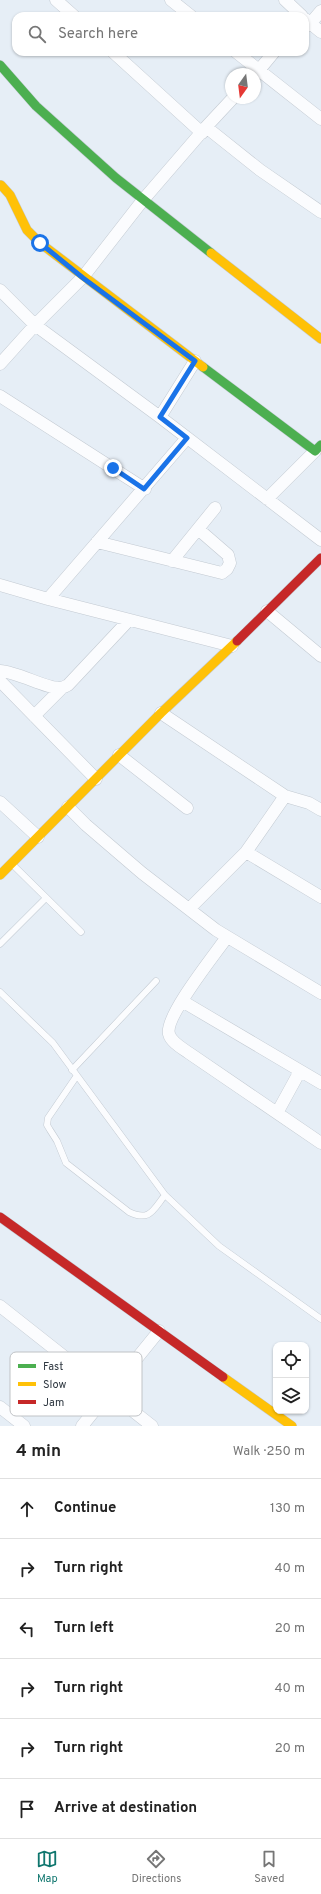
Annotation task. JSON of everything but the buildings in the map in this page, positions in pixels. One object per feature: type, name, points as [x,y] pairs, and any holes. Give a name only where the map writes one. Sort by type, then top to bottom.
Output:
[{"type":"street","points":[[56,0],[70,12]]},
{"type":"street","points":[[171,0],[186,12]]},
{"type":"street","points":[[285,0],[296,12]]},
{"type":"street","points":[[309,19],[321,11]]},
{"type":"street","points":[[309,24],[321,32]]},
{"type":"street","points":[[118,56],[204,130],[321,212]]},
{"type":"street","points":[[240,56],[252,68]]},
{"type":"street","points":[[261,68],[271,56]]},
{"type":"street","points":[[0,65],[36,106],[116,178],[321,340]]},
{"type":"street","points":[[261,76],[321,119]]},
{"type":"street","points":[[0,364],[35,325],[83,278],[143,200],[228,104]]},
{"type":"street","points":[[0,185],[10,195],[27,230],[40,243],[83,278],[319,451],[267,499]]},
{"type":"street","points":[[0,290],[35,325],[160,417],[321,540]]},
{"type":"street","points":[[160,417],[195,361]]},
{"type":"street","points":[[0,396],[144,489]]},
{"type":"street","points":[[48,599],[187,438]]},
{"type":"street","points":[[172,561],[215,508]]},
{"type":"street","points":[[97,542],[222,573],[227,570],[230,563],[228,555],[198,529]]},
{"type":"street","points":[[0,875],[161,713],[232,646],[321,558]]},
{"type":"street","points":[[0,585],[48,599],[232,646]]},
{"type":"street","points":[[267,611],[321,656]]},
{"type":"street","points":[[34,716],[60,688],[68,685],[129,620]]},
{"type":"street","points":[[0,671],[14,672],[60,688]]},
{"type":"street","points":[[0,681],[96,779]]},
{"type":"street","points":[[161,713],[285,796],[309,803],[321,810]]},
{"type":"street","points":[[119,755],[187,808]]},
{"type":"street","points":[[190,908],[246,852],[285,796]]},
{"type":"street","points":[[0,802],[38,837]]},
{"type":"street","points":[[68,806],[86,825],[142,873],[190,908],[216,930],[321,993]]},
{"type":"street","points":[[246,852],[321,897]]},
{"type":"street","points":[[227,937],[171,1018],[168,1026],[169,1034],[175,1042],[321,1143]]},
{"type":"street","points":[[182,1001],[321,1083]]},
{"type":"street","points":[[277,1113],[300,1071]]},
{"type":"street","points":[[0,1217],[292,1426]]},
{"type":"street","points":[[0,1306],[58,1352]]},
{"type":"street","points":[[142,1353],[159,1331]]},
{"type":"street","points":[[0,1407],[10,1415]]},
{"type":"street","points":[[11,1416],[24,1426]]},
{"type":"street","points":[[82,1426],[90,1416]]},
{"type":"street","points":[[139,1416],[152,1426]]},
{"type":"lane","points":[[11,863],[81,932]]},
{"type":"lane","points":[[0,944],[46,898]]},
{"type":"lane","points":[[72,1070],[156,982]]},
{"type":"lane","points":[[0,992],[53,1043],[76,1077],[164,1195],[219,1246],[321,1319]]},
{"type":"lane","points":[[76,1077],[48,1118],[47,1125],[57,1141],[66,1163],[129,1212],[139,1217],[147,1216],[164,1195]]},
{"type":"traffic: fast","points":[[0,65],[36,106],[116,178],[211,253]]},
{"type":"traffic: fast","points":[[203,367],[315,451],[321,445]]},
{"type":"traffic: slow","points":[[1,185],[10,195],[27,230],[40,243],[203,367]]},
{"type":"traffic: slow","points":[[211,253],[321,339]]},
{"type":"traffic: slow","points":[[0,875],[161,713],[237,641]]},
{"type":"traffic: slow","points":[[223,1377],[292,1426]]},
{"type":"traffic: jam","points":[[237,641],[321,558]]},
{"type":"traffic: jam","points":[[0,1217],[223,1377]]},
{"type":"route","points":[[40,243],[83,278],[195,361],[160,417],[187,438],[144,489],[113,468]]}]
